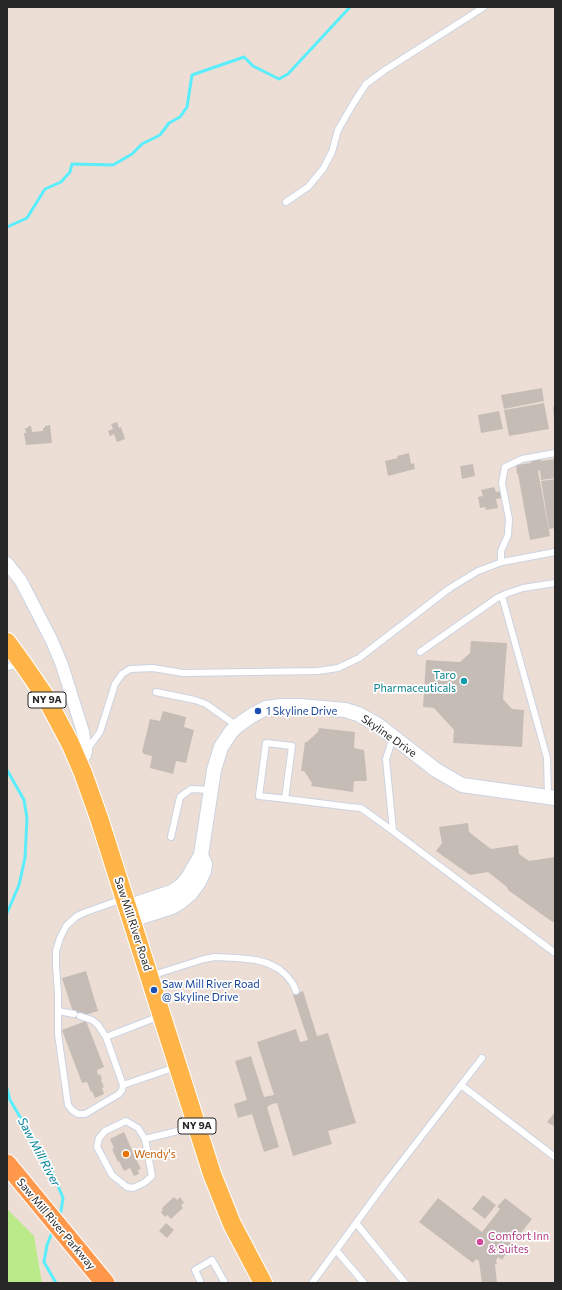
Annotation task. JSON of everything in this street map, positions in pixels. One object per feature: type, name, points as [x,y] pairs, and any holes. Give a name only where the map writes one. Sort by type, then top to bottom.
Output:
[{"type":"highway","name":"Saw Mill River Parkway","points":[[7,1164],[89,1283]]},
{"type":"highway","name":"Saw Mill River Parkway","points":[[7,1183],[105,1283]]},
{"type":"main road","name":"Saw Mill River Road","points":[[7,642],[15,665],[52,709],[82,756],[99,818],[212,1174],[241,1241],[263,1283]]},
{"type":"street","points":[[7,563],[21,581],[52,641],[71,691],[82,732],[82,756]]},
{"type":"street","name":"Skyline Drive","points":[[128,909],[177,889],[186,880],[202,855],[211,790],[216,762],[221,747],[237,726],[266,708],[282,706],[306,707],[345,710],[358,714],[371,720],[436,770],[462,785],[551,797]]},
{"type":"lane","points":[[286,202],[308,187],[323,169],[332,152],[338,130],[366,84],[385,70],[484,7]]},
{"type":"lane","points":[[500,562],[501,551],[508,535],[509,519],[502,482],[504,467],[522,459],[555,453]]},
{"type":"lane","points":[[82,756],[100,732],[115,684],[122,674],[130,669],[142,667],[183,673],[318,671],[338,668],[359,658],[450,588],[478,571],[500,562],[555,552]]},
{"type":"lane","points":[[420,652],[487,604],[502,596],[522,588],[555,583]]},
{"type":"lane","points":[[502,596],[547,758],[551,797]]},
{"type":"lane","points":[[156,692],[195,700],[206,704],[237,726]]},
{"type":"lane","points":[[393,737],[386,759],[393,830]]},
{"type":"lane","points":[[285,799],[292,746],[266,743],[259,796],[361,808],[393,830],[555,953]]},
{"type":"lane","points":[[171,837],[180,797],[191,788],[211,790]]},
{"type":"lane","points":[[80,1016],[92,1020],[98,1025],[106,1037],[123,1085],[119,1094],[85,1114],[78,1114],[68,1105],[64,1085],[58,1034],[56,951],[66,926],[77,916],[86,912],[128,909]]},
{"type":"lane","points":[[149,977],[204,959],[215,957],[237,958],[256,960],[267,963],[279,969],[287,976],[296,991]]},
{"type":"lane","points":[[58,1011],[74,1014]]},
{"type":"lane","points":[[106,1037],[162,1015]]},
{"type":"lane","points":[[312,1283],[386,1182],[482,1058]]},
{"type":"lane","points":[[123,1085],[178,1067]]},
{"type":"lane","points":[[461,1085],[555,1156]]},
{"type":"lane","points":[[126,1121],[138,1128],[145,1139],[152,1176],[144,1183],[134,1188],[127,1187],[112,1175],[103,1160],[97,1147],[100,1138],[105,1130],[126,1121]]},
{"type":"lane","points":[[145,1139],[197,1127]]},
{"type":"lane","points":[[356,1223],[405,1283]]},
{"type":"lane","points":[[336,1250],[364,1283]]},
{"type":"lane","points":[[201,1283],[195,1270],[212,1260],[225,1283]]},
{"type":"green space","points":[[7,1209],[34,1236],[42,1283],[7,1283]]},
{"type":"building","points":[[542,388],[544,401],[504,409],[501,395]]},
{"type":"building","points":[[544,403],[549,429],[509,436],[504,410]]},
{"type":"building","points":[[553,407],[555,407],[555,418],[554,418]]},
{"type":"building","points":[[499,411],[503,429],[481,433],[478,415]]},
{"type":"building","points":[[117,422],[119,428],[121,427],[125,439],[117,442],[114,434],[110,436],[108,431],[113,429],[111,424]]},
{"type":"building","points":[[50,425],[52,443],[26,445],[24,433],[26,433],[25,428],[31,426],[32,432],[43,431],[45,426]]},
{"type":"building","points":[[409,453],[411,464],[414,463],[415,469],[388,476],[385,461],[398,458],[397,456]]},
{"type":"building","points":[[540,458],[541,461],[555,459],[555,478],[541,480],[540,470],[538,471],[550,536],[530,540],[518,474],[529,472],[517,474],[516,465],[531,463],[530,459]]},
{"type":"building","points":[[473,464],[475,476],[462,479],[460,466]]},
{"type":"building","points":[[555,479],[555,528],[549,529],[541,481]]},
{"type":"building","points":[[494,487],[496,492],[501,491],[502,498],[496,499],[498,508],[486,510],[485,507],[480,508],[478,497],[483,496],[481,490]]},
{"type":"building","name":"Taro Pharmaceuticals","points":[[471,641],[507,643],[503,699],[512,709],[524,710],[522,747],[453,743],[454,730],[434,708],[423,707],[426,660],[460,662],[470,653]]},
{"type":"building","points":[[163,711],[186,717],[184,727],[194,730],[186,763],[176,761],[173,774],[150,768],[152,756],[142,752],[150,719],[160,721]]},
{"type":"building","points":[[319,728],[355,732],[354,748],[364,750],[367,781],[354,781],[353,792],[311,786],[312,783],[304,771],[301,771],[305,742],[307,742],[318,732]]},
{"type":"building","points":[[468,823],[469,832],[491,849],[518,845],[519,854],[529,861],[555,857],[555,923],[508,890],[507,887],[488,872],[470,875],[436,851],[442,843],[439,827]]},
{"type":"building","points":[[86,971],[98,1011],[75,1018],[62,978]]},
{"type":"building","points":[[303,991],[317,1036],[328,1033],[356,1123],[328,1131],[332,1144],[293,1156],[277,1103],[272,1104],[267,1107],[279,1147],[264,1152],[252,1114],[238,1118],[234,1104],[247,1100],[235,1061],[251,1056],[264,1097],[274,1095],[257,1042],[296,1029],[300,1042],[308,1040],[293,995]]},
{"type":"building","points":[[86,1021],[104,1067],[97,1070],[98,1075],[100,1074],[102,1079],[104,1094],[95,1098],[87,1082],[82,1083],[62,1030]]},
{"type":"building","points":[[555,1112],[555,1127],[547,1122]]},
{"type":"building","name":"Wendy's","points":[[124,1132],[133,1152],[136,1151],[138,1155],[135,1157],[141,1169],[138,1170],[139,1174],[134,1176],[130,1168],[124,1171],[112,1149],[114,1148],[110,1139]]},
{"type":"building","points":[[483,1195],[496,1205],[485,1219],[472,1209]]},
{"type":"building","points":[[174,1197],[177,1200],[180,1197],[184,1203],[181,1205],[183,1208],[171,1219],[167,1215],[165,1217],[161,1212],[163,1210],[162,1208]]},
{"type":"building","name":"Comfort Inn & Suites","points":[[438,1198],[482,1232],[500,1209],[497,1207],[505,1198],[532,1219],[505,1253],[506,1254],[502,1260],[498,1257],[496,1260],[497,1283],[482,1283],[479,1261],[476,1259],[473,1263],[419,1222]]},
{"type":"building","points":[[166,1223],[174,1230],[167,1238],[159,1231]]},
{"type":"waterway","points":[[7,227],[27,218],[45,189],[61,182],[70,172],[72,164],[113,165],[132,154],[142,144],[160,135],[169,123],[180,117],[187,107],[192,75],[244,57],[253,66],[279,79],[288,74],[350,7]]},
{"type":"waterway","name":"Saw Mill River","points":[[7,770],[24,800],[27,818],[25,858],[19,885],[7,913]]},
{"type":"waterway","name":"Saw Mill River","points":[[7,1088],[10,1100],[51,1169],[63,1198],[59,1216]]},
{"type":"waterway","name":"Saw Mill River","points":[[53,1230],[47,1245],[44,1262],[56,1283]]},
{"type":"place","name":"Taro Pharmaceuticals","points":[[464,681]]},
{"type":"place","name":"1 Skyline Drive","points":[[258,711]]},
{"type":"place","name":"Saw Mill River Road @ Skyline Drive","points":[[154,990]]},
{"type":"place","name":"Wendy's","points":[[126,1154]]},
{"type":"place","name":"Comfort Inn & Suites","points":[[480,1242]]}]
